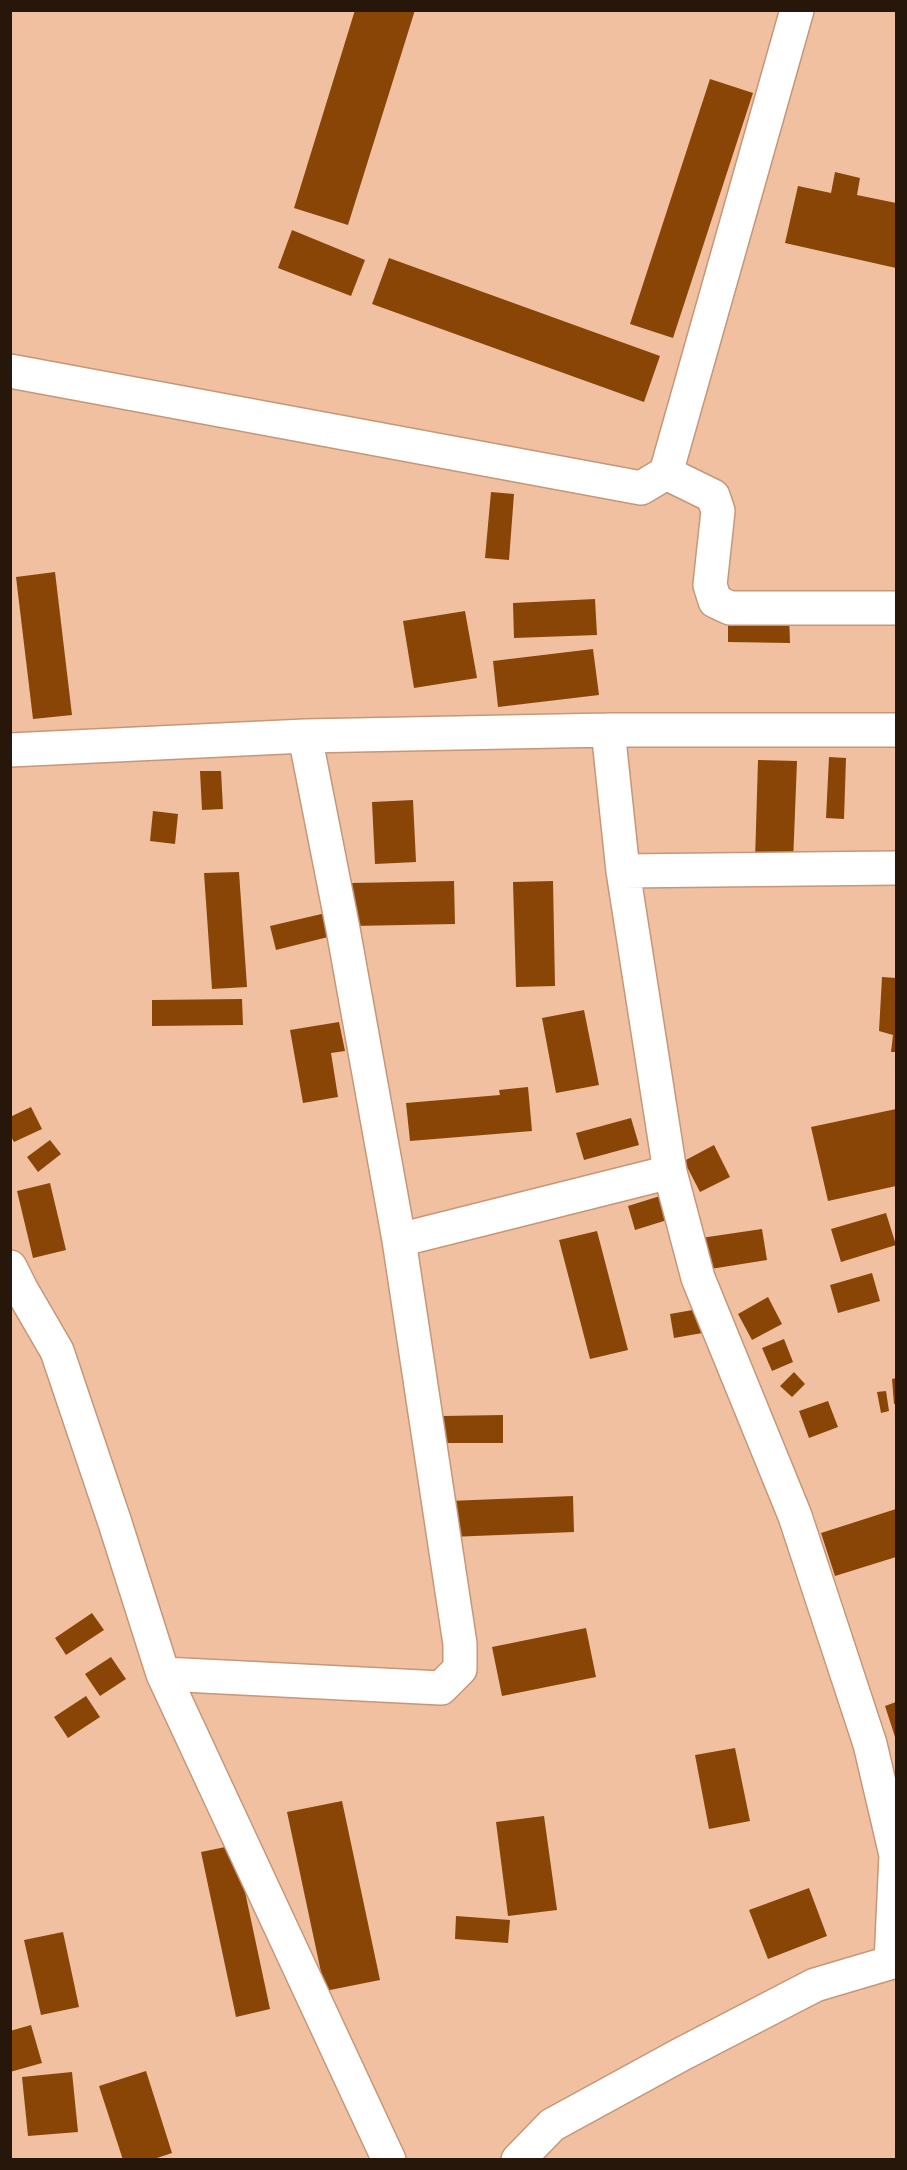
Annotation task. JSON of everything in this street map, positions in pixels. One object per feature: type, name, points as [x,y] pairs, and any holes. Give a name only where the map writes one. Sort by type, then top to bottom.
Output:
[{"type":"street","points":[[10,371],[641,488],[666,473],[797,10]]},
{"type":"street","points":[[666,473],[713,496],[718,511],[710,585],[715,601],[730,608],[897,608]]},
{"type":"street","points":[[518,2160],[552,2125],[680,2055],[814,1985],[894,1962],[896,1855],[870,1744],[795,1516],[698,1278],[670,1172],[623,871],[608,730]]},
{"type":"street","points":[[10,750],[305,736],[608,730],[897,730]]},
{"type":"street","points":[[163,1674],[441,1688],[459,1669],[460,1644],[399,1240],[343,929],[305,736]]},
{"type":"street","points":[[623,871],[897,868]]},
{"type":"street","points":[[399,1240],[670,1172]]},
{"type":"street","points":[[10,1267],[57,1351],[163,1674],[389,2160]]},
{"type":"building","points":[[355,10],[415,10],[348,225],[294,208]]},
{"type":"building","points":[[710,79],[753,93],[673,338],[630,324]]},
{"type":"building","points":[[835,172],[860,178],[857,195],[896,203],[896,268],[785,243],[798,186],[831,193]]},
{"type":"building","points":[[292,230],[365,260],[351,296],[278,268]]},
{"type":"building","points":[[389,258],[660,356],[644,402],[372,304]]},
{"type":"building","points":[[491,492],[514,494],[509,560],[485,558]]},
{"type":"building","points":[[55,572],[72,715],[33,719],[16,577]]},
{"type":"building","points":[[595,599],[597,635],[514,638],[513,603]]},
{"type":"building","points":[[465,611],[477,678],[414,688],[403,621]]},
{"type":"building","points":[[728,613],[789,613],[790,643],[728,642]]},
{"type":"building","points":[[593,649],[599,695],[498,707],[493,661]]},
{"type":"building","points":[[829,757],[846,758],[844,819],[826,818]]},
{"type":"building","points":[[758,760],[797,761],[793,863],[755,861]]},
{"type":"building","points":[[200,771],[221,771],[223,809],[202,810]]},
{"type":"building","points":[[413,800],[416,862],[375,864],[372,802]]},
{"type":"building","points":[[153,811],[178,814],[175,844],[150,841]]},
{"type":"building","points":[[239,872],[247,987],[212,989],[204,873]]},
{"type":"building","points":[[454,881],[455,924],[352,926],[351,883]]},
{"type":"building","points":[[553,881],[555,986],[516,987],[513,882]]},
{"type":"building","points":[[330,912],[336,935],[276,950],[270,926]]},
{"type":"building","points":[[882,977],[896,978],[896,1052],[891,1052],[893,1035],[879,1031]]},
{"type":"building","points":[[242,999],[243,1025],[152,1026],[152,1000]]},
{"type":"building","points":[[584,1010],[599,1085],[556,1093],[542,1018]]},
{"type":"building","points":[[339,1022],[345,1051],[331,1053],[338,1097],[303,1103],[290,1030]]},
{"type":"building","points":[[528,1087],[532,1131],[410,1141],[406,1103],[500,1095],[499,1090]]},
{"type":"building","points":[[31,1107],[42,1129],[14,1142],[10,1135],[10,1117]]},
{"type":"building","points":[[896,1109],[896,1186],[828,1201],[811,1127]]},
{"type":"building","points":[[631,1118],[639,1145],[584,1160],[576,1133]]},
{"type":"building","points":[[50,1140],[61,1154],[38,1172],[27,1157]]},
{"type":"building","points":[[714,1145],[730,1177],[700,1192],[684,1161]]},
{"type":"building","points":[[50,1183],[66,1250],[33,1258],[17,1191]]},
{"type":"building","points":[[673,1192],[680,1216],[635,1230],[628,1206]]},
{"type":"building","points":[[886,1213],[896,1245],[841,1262],[831,1229]]},
{"type":"building","points":[[762,1229],[767,1260],[698,1271],[694,1239]]},
{"type":"building","points":[[597,1231],[628,1350],[590,1359],[559,1240]]},
{"type":"building","points":[[872,1273],[880,1301],[838,1313],[830,1285]]},
{"type":"building","points":[[768,1297],[782,1324],[752,1340],[738,1314]]},
{"type":"building","points":[[704,1308],[708,1332],[674,1338],[670,1314]]},
{"type":"building","points":[[784,1339],[793,1362],[772,1371],[762,1348]]},
{"type":"building","points":[[794,1372],[805,1384],[792,1397],[780,1386]]},
{"type":"building","points":[[896,1378],[896,1404],[894,1404],[892,1379]]},
{"type":"building","points":[[886,1391],[889,1411],[881,1413],[877,1392]]},
{"type":"building","points":[[828,1401],[838,1427],[809,1438],[799,1411]]},
{"type":"building","points":[[503,1415],[503,1443],[443,1443],[443,1416]]},
{"type":"building","points":[[573,1496],[574,1532],[450,1537],[449,1501]]},
{"type":"building","points":[[896,1509],[896,1557],[835,1576],[821,1533]]},
{"type":"building","points":[[92,1613],[104,1630],[66,1655],[55,1638]]},
{"type":"building","points":[[586,1628],[596,1677],[502,1696],[492,1647]]},
{"type":"building","points":[[111,1657],[126,1679],[100,1696],[85,1674]]},
{"type":"building","points":[[86,1696],[100,1717],[68,1738],[54,1717]]},
{"type":"building","points":[[896,1702],[896,1740],[885,1706]]},
{"type":"building","points":[[735,1748],[750,1821],[709,1829],[695,1755]]},
{"type":"building","points":[[342,1801],[380,1980],[325,1991],[287,1812]]},
{"type":"building","points":[[544,1816],[557,1910],[508,1916],[496,1822]]},
{"type":"building","points":[[235,1845],[270,2009],[236,2017],[201,1852]]},
{"type":"building","points":[[809,1888],[827,1936],[768,1959],[749,1910]]},
{"type":"building","points":[[456,1916],[510,1920],[508,1943],[455,1939]]},
{"type":"building","points":[[63,1932],[79,2007],[41,2015],[24,1940]]},
{"type":"building","points":[[31,2025],[42,2063],[10,2072],[10,2031]]},
{"type":"building","points":[[146,2071],[172,2153],[151,2160],[123,2160],[99,2086]]},
{"type":"building","points":[[72,2072],[78,2132],[28,2136],[22,2077]]}]
